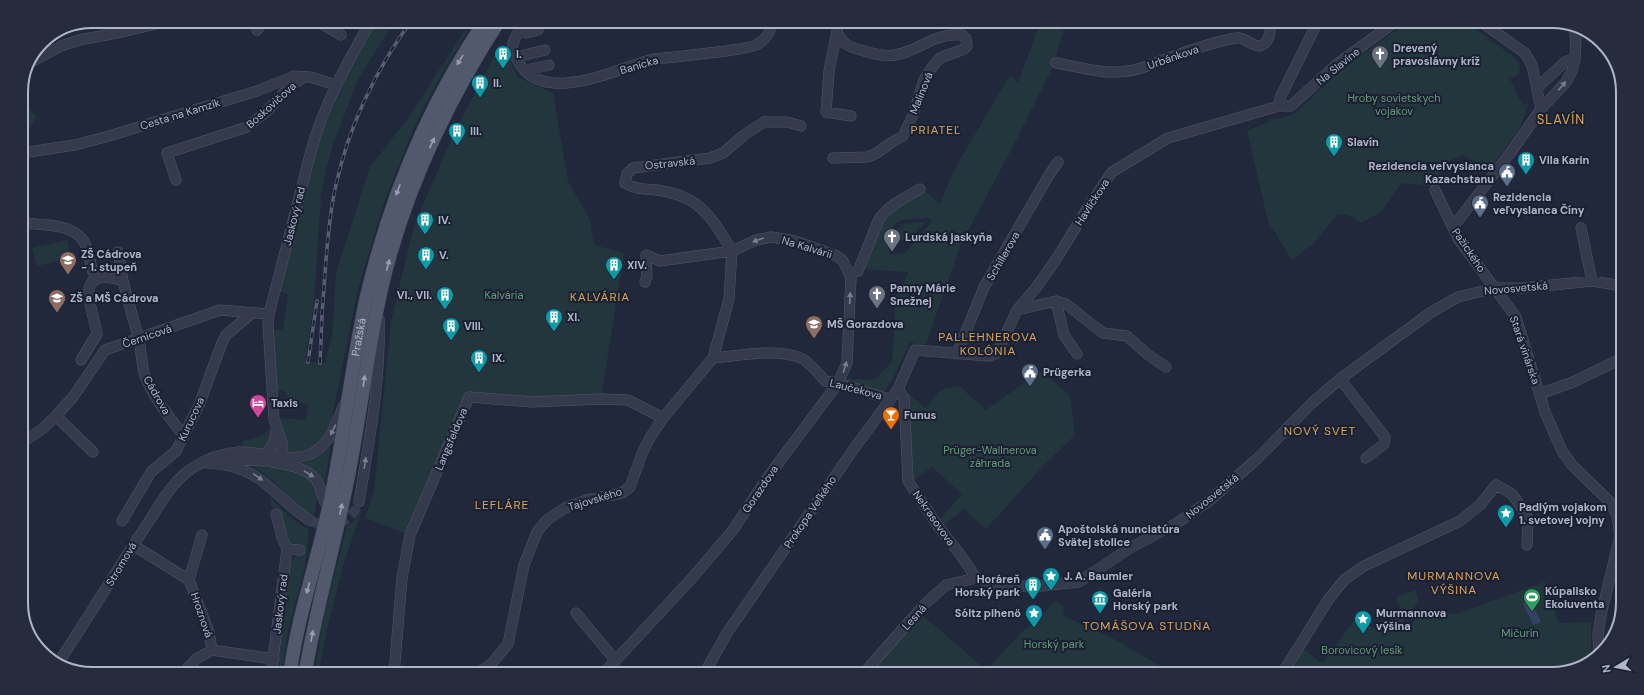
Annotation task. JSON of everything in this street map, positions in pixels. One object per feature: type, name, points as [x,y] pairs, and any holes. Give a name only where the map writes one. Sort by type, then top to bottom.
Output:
[{"type":"main road","name":"Pražská","points":[[291,667],[298,626],[329,508],[341,448],[366,300],[378,254],[396,196],[418,143],[444,87],[481,28]]},
{"type":"main road","name":"Pražská","points":[[306,667],[316,614],[347,481],[378,303],[397,232],[428,150],[456,93],[495,28]]},
{"type":"street","points":[[38,58],[61,46],[79,40],[137,28]]},
{"type":"street","points":[[329,28],[341,35]]},
{"type":"street","name":"Jaskový rad","points":[[268,458],[275,440],[276,424],[270,365],[268,325],[269,314],[313,143],[336,85],[367,28]]},
{"type":"street","points":[[522,28],[514,40],[512,49],[524,69],[549,65]]},
{"type":"street","points":[[525,28],[526,33],[538,30]]},
{"type":"street","name":"Banícka","points":[[524,69],[532,75],[547,81],[565,84],[621,71],[651,60],[745,48],[764,40],[771,28]]},
{"type":"street","points":[[838,28],[829,71],[826,112],[851,116]]},
{"type":"street","name":"Urbánkova","points":[[1056,63],[1111,72],[1129,71],[1190,50],[1236,38],[1244,39],[1255,45],[1265,44],[1268,39],[1270,28]]},
{"type":"street","points":[[1279,106],[1280,98],[1315,28]]},
{"type":"street","name":"Na Slavíne","points":[[1279,106],[1291,106],[1336,65],[1386,28]]},
{"type":"street","points":[[1490,28],[1525,52],[1532,65],[1541,109]]},
{"type":"street","points":[[1453,227],[1511,152],[1541,109],[1566,82],[1572,71],[1575,59],[1576,45],[1574,32]]},
{"type":"street","name":"Malinová","points":[[833,158],[868,157],[877,153],[903,136],[913,115],[924,80],[933,66],[940,58],[964,49],[967,46],[967,42],[962,34],[951,34],[930,40],[903,53],[883,55],[853,48],[844,44],[837,33]]},
{"type":"street","points":[[516,57],[545,50]]},
{"type":"street","points":[[1537,88],[1566,61],[1575,59]]},
{"type":"street","name":"Cesta na Kamzík","points":[[28,152],[75,145],[109,136],[257,91],[286,78],[305,76],[320,79],[336,85]]},
{"type":"street","name":"Boskovičova","points":[[176,180],[167,153],[248,127],[266,112],[290,86],[305,76]]},
{"type":"street","name":"Havlíčkova","points":[[915,350],[989,356],[997,353],[1017,310],[1035,289],[1055,261],[1090,204],[1112,172],[1168,138],[1279,106]]},
{"type":"street","name":"Ostravská","points":[[732,251],[714,221],[692,201],[674,193],[632,188],[625,183],[627,174],[633,168],[696,160],[723,153],[744,135],[764,122],[787,122],[801,126]]},
{"type":"street","name":"Schillerova","points":[[957,354],[984,287],[1058,162]]},
{"type":"street","points":[[849,274],[858,271],[882,214],[920,188]]},
{"type":"street","name":"Pažického","points":[[1434,190],[1459,240],[1496,288]]},
{"type":"street","points":[[28,224],[66,228],[79,234],[85,243],[93,272],[96,276],[113,277],[123,281]]},
{"type":"street","points":[[1581,228],[1592,281]]},
{"type":"street","name":"Na Kalvárii","points":[[644,282],[647,276],[646,255],[660,261],[732,251],[764,238],[784,238],[837,256],[843,261],[849,274]]},
{"type":"street","name":"Tajovského","points":[[486,667],[491,664],[508,644],[524,565],[537,532],[547,520],[565,508],[587,500],[622,493],[630,488],[643,451],[651,436],[663,418],[713,358],[729,299],[732,251]]},
{"type":"street","name":"Cádrova","points":[[118,252],[123,281],[140,345],[146,378],[171,419],[184,436]]},
{"type":"street","name":"Gorazdova","points":[[609,667],[693,577],[733,530],[765,481],[838,383],[846,366],[851,289],[849,274]]},
{"type":"street","points":[[81,360],[98,334],[89,290],[93,283],[101,277]]},
{"type":"street","name":"Novosvetská","points":[[976,578],[1004,586],[1041,586],[1079,582],[1130,548],[1177,523],[1209,501],[1258,458],[1312,403],[1340,379],[1430,313],[1458,297],[1496,288],[1523,288],[1592,281],[1616,285]]},
{"type":"street","name":"Stará vinárska","points":[[1496,288],[1515,322],[1550,426],[1565,456],[1576,470],[1610,502],[1616,514]]},
{"type":"street","points":[[1017,310],[1056,302],[1066,304],[1103,333],[1127,336],[1147,354],[1166,367]]},
{"type":"street","points":[[1056,302],[1064,335],[1077,354]]},
{"type":"street","points":[[359,502],[379,374],[380,348],[378,303]]},
{"type":"street","name":"Černicová","points":[[28,438],[41,430],[73,397],[105,350],[220,310],[269,314]]},
{"type":"street","name":"Kurucova","points":[[122,521],[151,472],[176,451],[199,405],[226,336],[252,313]]},
{"type":"street","name":"Prokopa Veľkého","points":[[708,667],[727,633],[852,450],[898,389],[915,350]]},
{"type":"street","name":"Laučekova","points":[[713,358],[779,353],[786,354],[802,359],[809,364],[825,381],[838,383],[889,399]]},
{"type":"street","name":"Stará vinárska","points":[[1540,394],[1573,382],[1616,361]]},
{"type":"street","points":[[1340,379],[1385,437],[1384,444],[1366,458]]},
{"type":"street","name":"Nekrasovova","points":[[898,389],[904,398],[908,481],[976,578]]},
{"type":"street","points":[[268,458],[303,457],[320,448],[330,436],[349,394]]},
{"type":"street","name":"Langsfeldova","points":[[395,667],[402,578],[410,536],[469,397],[532,402],[601,399],[628,400],[663,418]]},
{"type":"street","points":[[56,416],[93,452]]},
{"type":"street","name":"Jaskový rad","points":[[276,424],[282,443],[282,457]]},
{"type":"street","name":"Stromová","points":[[61,659],[89,618],[132,545],[170,489],[190,470],[205,460],[219,455],[238,452],[268,458]]},
{"type":"street","points":[[268,458],[294,467],[314,477],[320,487],[322,500],[329,508]]},
{"type":"street","name":"Stromová","points":[[190,470],[220,459],[268,458]]},
{"type":"street","points":[[208,463],[235,466],[249,472],[264,482],[295,511],[309,520]]},
{"type":"street","points":[[1286,667],[1328,600],[1350,575],[1364,566],[1460,521],[1480,505],[1496,485],[1512,494],[1526,514],[1528,520],[1527,545]]},
{"type":"street","name":"Jaskový rad","points":[[274,659],[287,549],[276,514]]},
{"type":"street","name":"Hroznová","points":[[202,535],[189,580],[209,632],[208,652]]},
{"type":"street","name":"Hroznová","points":[[132,545],[189,580]]},
{"type":"street","points":[[287,549],[300,550]]},
{"type":"street","name":"Stará vinárska","points":[[1598,647],[1599,622],[1616,552]]},
{"type":"street","name":"Lesná","points":[[869,667],[925,604],[946,585],[976,578]]},
{"type":"street","points":[[576,612],[615,660]]},
{"type":"street","points":[[187,667],[208,652],[274,659],[272,667]]},
{"type":"green space","points":[[373,28],[391,28],[358,79],[334,142],[326,169],[321,195],[314,303],[305,362],[325,363],[332,336],[336,273],[370,167],[409,117],[465,30],[468,31],[441,75],[414,127],[384,202],[358,289],[330,427],[324,438],[310,452],[289,454],[287,451],[280,418],[306,420],[308,404],[291,401],[283,390],[275,390],[274,330],[283,329],[288,294],[279,291],[318,144],[345,78]]},
{"type":"green space","points":[[1038,28],[1064,28],[1053,66],[1012,148],[960,246],[925,347],[910,342],[893,379],[883,393],[849,382],[848,377],[853,380],[869,380],[875,378],[892,362],[896,296],[909,272],[861,269],[883,215],[923,189],[940,204],[954,170],[1010,75],[1018,83]],"holes":[[[927,217],[932,221],[905,253],[889,254],[889,238],[892,228],[900,221],[906,219],[920,219]]]},
{"type":"green space","name":"Hroby sovietskych vojakov","points":[[1399,28],[1474,28],[1515,58],[1520,64],[1519,74],[1510,79],[1521,102],[1524,105],[1528,104],[1521,126],[1488,172],[1463,155],[1447,161],[1437,177],[1437,189],[1432,191],[1430,186],[1401,183],[1382,211],[1362,223],[1347,215],[1337,215],[1312,245],[1292,260],[1268,221],[1247,131],[1266,123],[1270,119],[1282,118],[1296,113],[1340,70]]},
{"type":"green space","name":"Kalvária","points":[[501,43],[518,77],[553,93],[568,181],[590,220],[594,245],[624,253],[601,399],[469,397],[410,535],[365,518],[374,492],[391,321],[414,226],[454,133]]},
{"type":"green space","points":[[28,108],[37,117],[28,129]]},
{"type":"green space","points":[[925,223],[907,240],[900,240],[896,236],[897,230],[904,224]]},
{"type":"green space","points":[[67,240],[71,258],[37,266],[32,248]]},
{"type":"green space","name":"Prüger-Wallnerova záhrada","points":[[1040,371],[1070,395],[1075,435],[1042,467],[986,529],[964,509],[944,525],[940,519],[962,494],[932,467],[912,482],[908,393],[925,408],[942,389],[959,386],[986,410]]},
{"type":"green space","points":[[270,429],[270,436],[267,445],[255,449],[244,449],[242,441],[260,437]]},
{"type":"green space","points":[[331,447],[324,485],[300,464],[313,459]]},
{"type":"green space","points":[[249,463],[289,469],[314,481],[318,493],[314,517],[295,505],[275,482]]},
{"type":"green space","points":[[271,498],[290,517],[309,530],[305,567],[287,634],[283,667],[275,667],[290,563],[301,550],[287,542],[279,511],[275,507],[272,508]]},
{"type":"green space","points":[[362,510],[343,566],[327,629],[319,667],[315,667],[325,612],[347,526],[354,521]]},
{"type":"green space","name":"Mičurín","points":[[1545,582],[1559,623],[1591,622],[1591,653],[1573,664],[1552,667],[1290,667],[1302,648],[1320,662],[1324,662],[1355,619],[1381,632],[1400,607],[1396,597],[1415,590],[1419,601],[1407,613],[1401,629],[1406,633],[1423,608],[1431,613],[1456,614]]},
{"type":"green space","name":"Horský park","points":[[1056,601],[1065,608],[1063,610],[1064,616],[1116,640],[1162,667],[989,667],[1021,633]]},
{"type":"green space","name":"Horský park","points":[[921,614],[983,667],[873,667]]},
{"type":"water","name":"Kúpalisko Ekoiuventa","points":[[1530,599],[1541,622],[1533,625],[1523,603]]},
{"type":"tunnel","points":[[309,520],[324,524],[339,523],[351,516],[356,510],[359,502]]},
{"type":"railway","points":[[320,363],[328,232],[334,194],[348,141],[365,99],[386,59],[406,28]]},
{"type":"railway","points":[[308,362],[317,301]]},
{"type":"place","name":"I.","points":[[503,69]]},
{"type":"place","name":"Drevený pravoslávny kríž","points":[[1380,69]]},
{"type":"place","name":"II.","points":[[480,98]]},
{"type":"place","name":"III.","points":[[457,146]]},
{"type":"place","name":"Slavín","points":[[1334,157]]},
{"type":"place","name":"Vila Karin","points":[[1526,175]]},
{"type":"place","name":"Rezidencia veľvyslanca Kazachstanu","points":[[1507,187]]},
{"type":"place","name":"Rezidencia veľvyslanca Číny","points":[[1480,218]]},
{"type":"place","name":"IV.","points":[[425,235]]},
{"type":"place","name":"Lurdská jaskyňa","points":[[892,252]]},
{"type":"place","name":"V.","points":[[426,270]]},
{"type":"place","name":"ZŠ Cádrova - 1. stupeň","points":[[68,275]]},
{"type":"place","name":"XIV.","points":[[614,280]]},
{"type":"place","name":"Panny Márie Snežnej","points":[[877,309]]},
{"type":"place","name":"VI., VII.","points":[[445,310]]},
{"type":"place","name":"ZŠ a MŠ Cádrova","points":[[57,313]]},
{"type":"place","name":"XI.","points":[[554,332]]},
{"type":"place","name":"MŠ Gorazdova","points":[[814,339]]},
{"type":"place","name":"VIII.","points":[[451,341]]},
{"type":"place","name":"IX.","points":[[479,373]]},
{"type":"place","name":"Prügerka","points":[[1030,387]]},
{"type":"place","name":"Taxis","points":[[258,418]]},
{"type":"place","name":"Funus","points":[[891,430]]},
{"type":"place","name":"Padlým vojakom 1. svetovej vojny","points":[[1506,528]]},
{"type":"place","name":"Apoštolská nunciatúra Svätej stolice","points":[[1045,550]]},
{"type":"place","name":"J. A. Baumler","points":[[1051,591]]},
{"type":"place","name":"Horáreň Horský park","points":[[1033,600]]},
{"type":"place","name":"Kúpalisko Ekoiuventa","points":[[1532,612]]},
{"type":"place","name":"Galéria Horský park","points":[[1100,614]]},
{"type":"place","name":"Sóltz pihenö","points":[[1034,628]]},
{"type":"place","name":"Murmannova výšina","points":[[1363,634]]},
{"type":"district","name":"SLAVÍN","points":[[1561,119]]},
{"type":"district","name":"PRIATEĽ","points":[[936,130]]},
{"type":"district","name":"KALVÁRIA","points":[[600,297]]},
{"type":"district","name":"PALLEHNEROVA KOLÓNIA","points":[[988,344]]},
{"type":"district","name":"NOVÝ SVET","points":[[1320,431]]},
{"type":"district","name":"LEFLÁRE","points":[[502,505]]},
{"type":"district","name":"MURMANNOVA VÝŠINA","points":[[1454,583]]},
{"type":"district","name":"TOMÁŠOVA STUDŇA","points":[[1147,626]]},
{"type":"park label","name":"Borovicový lesík","points":[[1362,650]]}]
